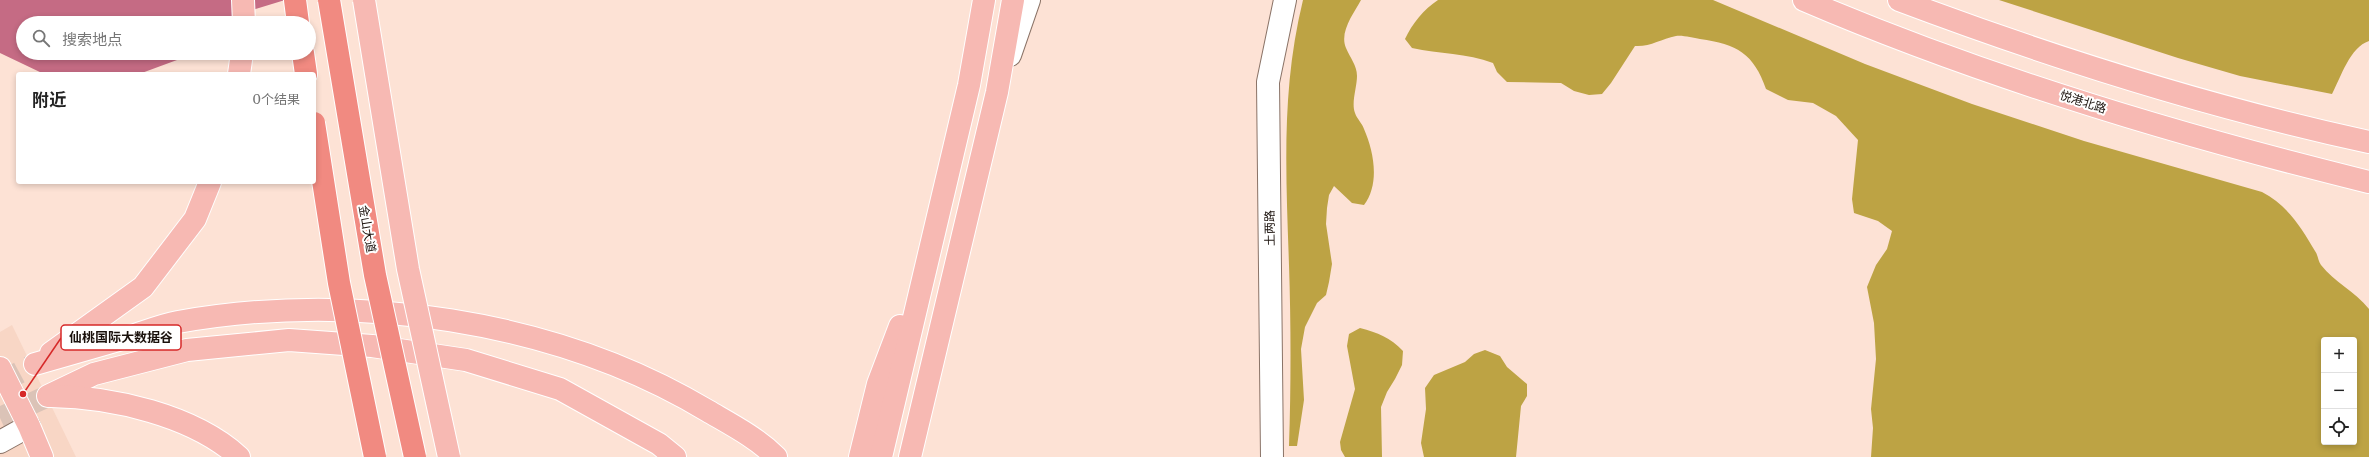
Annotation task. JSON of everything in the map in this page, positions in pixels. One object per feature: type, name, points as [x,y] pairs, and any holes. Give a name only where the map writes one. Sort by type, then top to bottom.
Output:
[{"type":"highway","points":[[295,0],[297,16]]},
{"type":"highway","name":"金山大道","points":[[329,0],[375,275],[415,457]]},
{"type":"highway","points":[[304,60],[306,72]]},
{"type":"highway","points":[[316,136],[339,283],[375,457]]},
{"type":"main road","points":[[243,0],[244,16]]},
{"type":"main road","points":[[364,0],[408,268],[450,457]]},
{"type":"main road","points":[[881,457],[969,85],[984,0]]},
{"type":"main road","points":[[910,457],[997,92],[1014,0]]},
{"type":"main road","name":"悦港北路","points":[[1804,0],[1939,53],[2079,102],[2278,159],[2369,182]]},
{"type":"main road","points":[[1899,0],[2086,67],[2192,99],[2303,128],[2369,142]]},
{"type":"main road","points":[[239,72],[241,60]]},
{"type":"main road","points":[[83,341],[143,286],[195,219],[209,184]]},
{"type":"main road","points":[[860,457],[878,384],[927,260]]},
{"type":"main road","points":[[35,364],[83,341],[177,322],[286,310],[364,312],[470,322],[572,348],[677,392],[762,444],[776,457]]},
{"type":"main road","points":[[239,457],[229,448],[187,425],[142,409],[77,397],[48,396],[94,374],[187,350],[289,340],[372,346],[466,360],[560,389],[659,444],[675,457]]},
{"type":"main road","points":[[0,368],[29,426],[42,457]]},
{"type":"street","points":[[969,85],[974,0]]},
{"type":"street","points":[[997,92],[1029,0]]},
{"type":"street","name":"土两路","points":[[1272,457],[1268,82],[1285,0]]},
{"type":"street","points":[[0,442],[29,426]]},
{"type":"shaded area","points":[[0,0],[285,0],[232,16],[16,16],[16,60],[177,60],[144,72],[40,72],[0,53]]},
{"type":"shaded area","points":[[1303,0],[1361,0],[1348,23],[1344,36],[1344,42],[1357,72],[1354,109],[1368,138],[1373,158],[1374,178],[1369,197],[1364,205],[1352,203],[1334,186],[1329,195],[1326,224],[1332,264],[1326,295],[1317,303],[1305,327],[1301,349],[1304,400],[1297,446],[1289,446],[1290,288],[1286,164],[1288,99],[1296,33]]},
{"type":"shaded area","points":[[1438,0],[1713,0],[1865,64],[1972,104],[2084,141],[2262,192],[2279,203],[2293,217],[2310,242],[2320,263],[2326,271],[2369,309],[2369,457],[1871,457],[1873,428],[1871,409],[1876,359],[1874,323],[1867,287],[1876,265],[1887,249],[1892,231],[1878,221],[1854,213],[1852,199],[1858,140],[1836,116],[1813,103],[1788,100],[1766,89],[1756,67],[1750,59],[1734,48],[1713,41],[1682,36],[1671,37],[1651,44],[1635,46],[1602,94],[1589,95],[1574,91],[1561,83],[1507,82],[1497,72],[1493,63],[1463,55],[1412,48],[1405,39],[1419,17]]},
{"type":"shaded area","points":[[1999,0],[2369,0],[2369,41],[2356,49],[2351,56],[2332,94],[2240,76],[2178,58]]},
{"type":"shaded area","points":[[12,325],[76,457],[0,457],[0,332]]},
{"type":"shaded area","points":[[1360,328],[1383,336],[1403,351],[1402,365],[1387,392],[1381,407],[1382,457],[1345,457],[1341,450],[1340,442],[1355,389],[1347,346],[1349,334]]},
{"type":"shaded area","points":[[1485,350],[1500,356],[1507,367],[1527,384],[1527,396],[1521,406],[1516,457],[1424,457],[1421,443],[1426,409],[1425,388],[1434,375],[1465,362],[1474,354]]},
{"type":"tunnel","points":[[0,383],[35,364]]},
{"type":"tunnel","points":[[0,418],[48,396]]},
{"type":"place","name":"仙桃国际大数据谷","points":[[23,394]]}]
